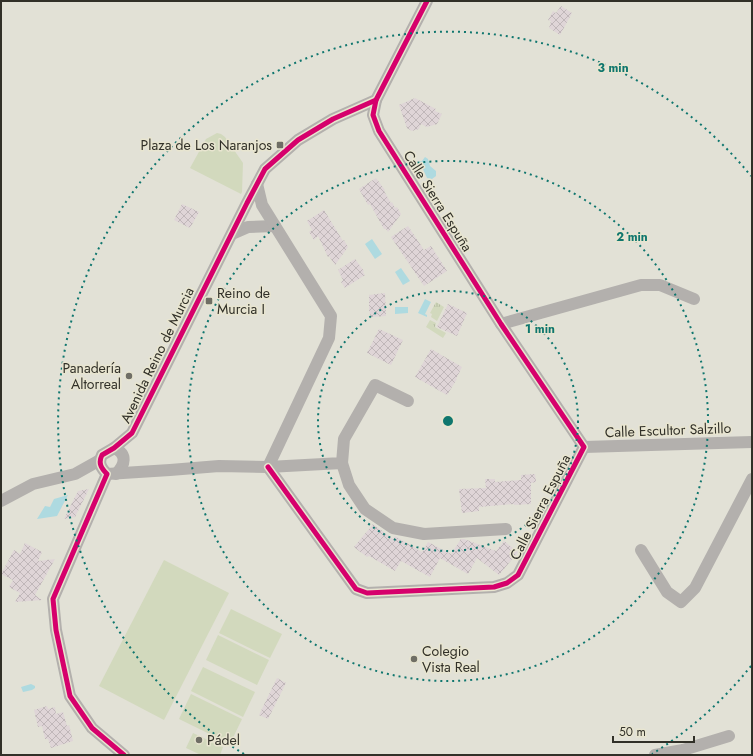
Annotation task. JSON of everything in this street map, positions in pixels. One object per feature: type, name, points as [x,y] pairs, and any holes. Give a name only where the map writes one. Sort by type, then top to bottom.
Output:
[{"type":"street","points":[[376,100],[392,72],[423,3]]},
{"type":"street","name":"Avenida Reino de Murcia","points":[[1,501],[33,484],[75,474],[100,460],[102,455],[119,451],[132,433],[265,169],[298,140],[334,119],[376,100]]},
{"type":"street","name":"Calle Sierra Espuña","points":[[268,467],[356,589],[367,593],[494,587],[507,583],[518,575],[584,447],[502,324],[379,131],[373,115],[376,100]]},
{"type":"street","points":[[257,184],[262,205],[331,316],[329,338],[268,467]]},
{"type":"street","points":[[232,234],[248,227],[275,226]]},
{"type":"street","points":[[502,324],[641,285],[660,285],[694,299]]},
{"type":"street","points":[[408,401],[375,385],[344,439],[342,463],[349,485],[365,509],[393,528],[424,534],[506,529]]},
{"type":"street","name":"Calle Escultor Salzillo","points":[[584,447],[752,442]]},
{"type":"street","points":[[119,451],[124,460],[119,470],[112,474],[53,599],[56,630],[70,696],[92,728],[124,755]]},
{"type":"street","points":[[100,460],[101,468],[112,474],[219,466],[268,467],[342,463]]},
{"type":"street","points":[[641,550],[666,592],[681,602],[695,588],[752,479]]},
{"type":"street","points":[[655,755],[683,750],[729,736]]},
{"type":"green space","points":[[217,133],[225,137],[243,163],[241,194],[190,168],[206,139]]},
{"type":"green space","points":[[436,302],[444,307],[437,321],[431,317],[432,314],[430,313]]},
{"type":"green space","points":[[430,320],[436,323],[435,327],[446,333],[443,338],[426,327]]},
{"type":"green space","points":[[164,560],[229,593],[164,720],[99,686]]},
{"type":"green space","points":[[231,609],[282,634],[270,658],[219,633]]},
{"type":"green space","points":[[218,635],[269,660],[257,685],[206,660]]},
{"type":"green space","points":[[203,667],[255,692],[243,717],[191,691]]},
{"type":"green space","points":[[191,694],[242,719],[230,744],[179,719]]},
{"type":"green space","name":"Pádel","points":[[193,733],[223,747],[220,755],[201,755],[186,748]]},
{"type":"water","points":[[425,157],[428,159],[430,166],[436,171],[436,176],[432,179],[427,178],[422,167],[418,165],[418,162],[422,161]]},
{"type":"water","points":[[372,239],[382,254],[375,259],[365,244]]},
{"type":"water","points":[[401,268],[410,281],[403,285],[395,272]]},
{"type":"water","points":[[425,299],[431,302],[425,314],[427,317],[418,313]]},
{"type":"water","points":[[395,307],[408,307],[408,313],[395,314]]},
{"type":"water","points":[[68,495],[57,516],[37,519],[45,506],[50,507],[54,499]]},
{"type":"water","points":[[31,684],[35,686],[35,688],[23,692],[21,687]]},
{"type":"building","points":[[561,6],[572,13],[560,35],[549,28],[551,21],[548,20],[553,11],[556,13]]},
{"type":"building","points":[[415,98],[436,109],[435,111],[442,114],[437,124],[427,127],[421,124],[419,129],[412,131],[407,128],[399,105]]},
{"type":"building","points":[[376,178],[385,190],[384,191],[391,203],[392,202],[395,208],[397,207],[401,214],[388,232],[384,229],[370,204],[368,205],[359,189]]},
{"type":"building","points":[[182,204],[199,212],[190,228],[174,220]]},
{"type":"building","points":[[324,210],[348,247],[335,265],[329,256],[328,257],[318,236],[314,240],[309,232],[312,230],[307,221]]},
{"type":"building","points":[[408,226],[424,250],[431,246],[447,271],[424,286],[391,237]]},
{"type":"building","points":[[355,259],[364,271],[363,272],[365,275],[345,288],[341,282],[343,280],[338,270]]},
{"type":"building","points":[[385,293],[386,316],[371,317],[369,310],[369,295]]},
{"type":"building","points":[[448,304],[467,313],[457,336],[437,327]]},
{"type":"building","points":[[379,329],[403,340],[391,365],[367,353]]},
{"type":"building","points":[[431,349],[462,367],[457,379],[447,395],[415,377]]},
{"type":"building","points":[[535,474],[536,482],[531,483],[531,504],[479,507],[479,511],[462,513],[459,489],[486,488],[485,479],[495,479],[495,482],[521,480],[521,475]]},
{"type":"building","points":[[89,489],[75,517],[64,519],[78,491]]},
{"type":"building","points":[[373,524],[393,539],[395,536],[422,552],[428,542],[451,554],[461,539],[464,539],[496,551],[504,541],[518,552],[499,575],[477,558],[468,574],[440,558],[430,577],[401,561],[395,571],[369,556],[367,557],[354,547]]},
{"type":"building","points":[[25,543],[42,552],[38,561],[55,559],[35,595],[42,600],[15,602],[20,593],[9,587],[13,580],[1,574],[14,550],[20,554]]},
{"type":"building","points":[[277,678],[286,683],[268,719],[259,715]]},
{"type":"building","points":[[47,706],[48,709],[55,707],[56,714],[63,712],[67,726],[69,725],[73,741],[51,748],[48,739],[45,739],[42,726],[38,727],[34,710]]},
{"type":"cycle path","points":[[124,755],[92,728],[70,696],[56,630],[53,599],[107,474],[101,465],[100,460],[102,455],[114,448],[132,433],[265,169],[298,140],[333,119],[376,100],[427,1]]},
{"type":"cycle path","points":[[268,467],[356,589],[367,593],[494,587],[507,583],[518,575],[584,447],[501,324],[379,131],[373,115],[376,100]]},
{"type":"place","name":"Plaza de Los Naranjos","points":[[280,145]]},
{"type":"place","name":"Reino de Murcia I","points":[[209,301]]},
{"type":"place","name":"Panadería Altorreal","points":[[129,376]]},
{"type":"place","name":"Colegio Vista Real","points":[[414,659]]},
{"type":"place","name":"Pádel","points":[[199,740]]}]
